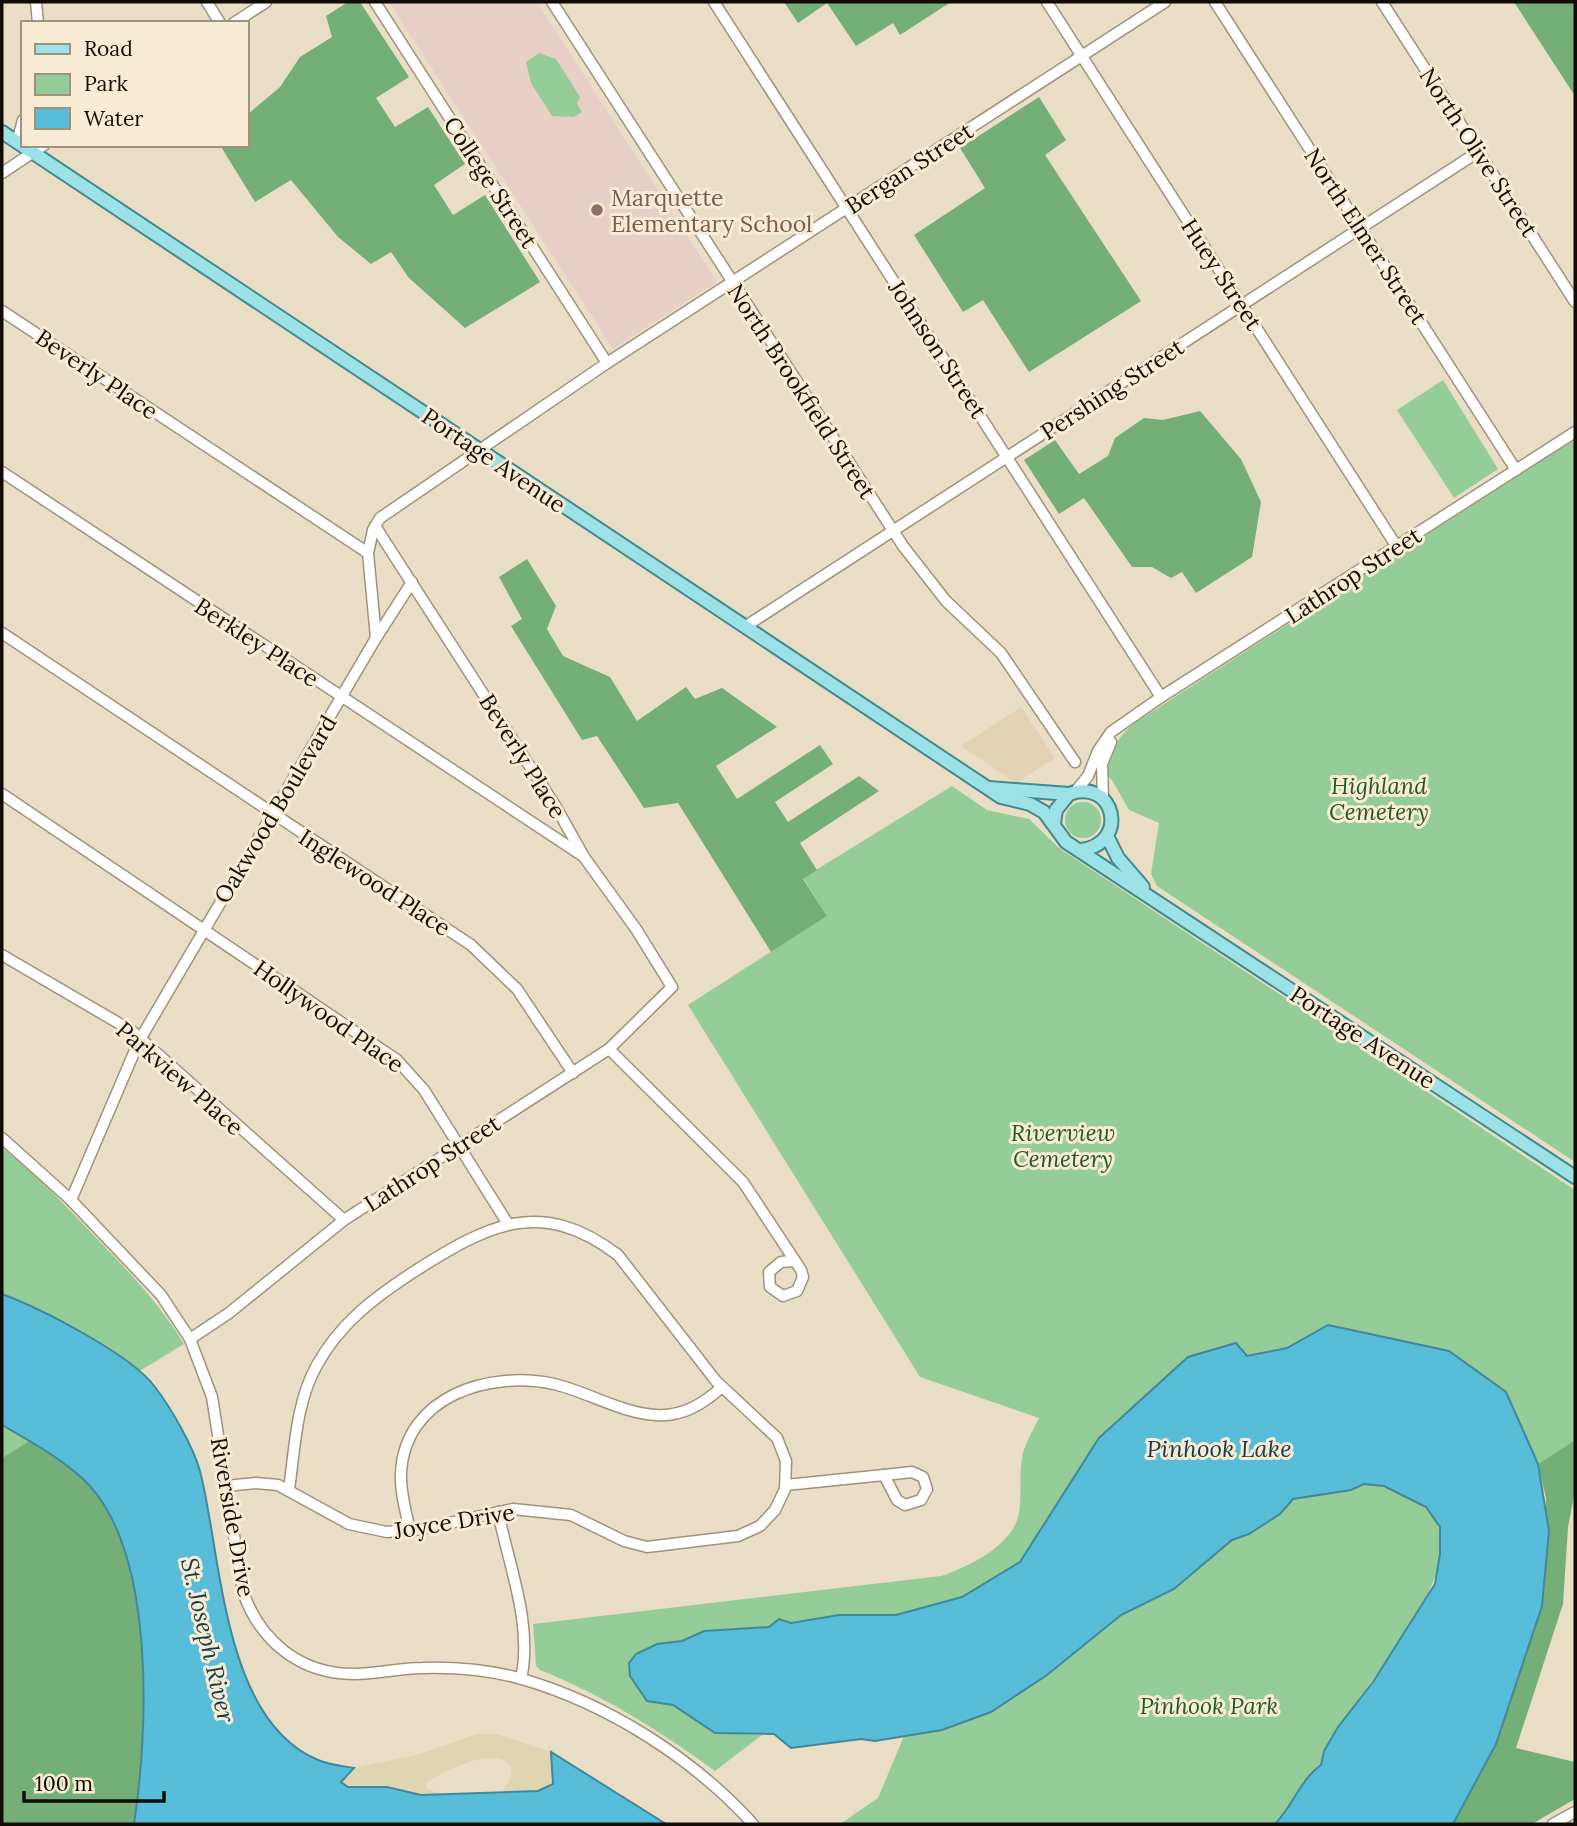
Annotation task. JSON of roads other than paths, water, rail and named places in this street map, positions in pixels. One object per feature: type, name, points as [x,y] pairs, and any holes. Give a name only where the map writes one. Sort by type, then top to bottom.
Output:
[{"type":"main road","name":"Portage Avenue","points":[[2,132],[21,145]]},
{"type":"main road","name":"Portage Avenue","points":[[24,147],[1001,797],[1039,808],[1054,823]]},
{"type":"main road","name":"Portage Avenue","points":[[986,787],[1072,793]]},
{"type":"main road","points":[[1090,791],[1103,799],[1111,817],[1107,836],[1090,849],[1081,850],[1061,838],[1054,823],[1056,810],[1072,793],[1090,791]]},
{"type":"main road","name":"Portage Avenue","points":[[1107,836],[1118,858],[1151,896]]},
{"type":"main road","name":"Portage Avenue","points":[[1081,850],[1575,1177]]},
{"type":"street","points":[[36,2],[38,21]]},
{"type":"street","points":[[207,2],[219,21]]},
{"type":"street","points":[[237,21],[266,2]]},
{"type":"street","name":"College Street","points":[[375,2],[607,363]]},
{"type":"street","name":"North Brookfield Street","points":[[552,2],[893,531],[931,583],[1009,664],[1075,762]]},
{"type":"street","name":"Johnson Street","points":[[714,2],[1161,697]]},
{"type":"street","name":"Huey Street","points":[[1047,2],[1397,547]]},
{"type":"street","name":"Bergan Street","points":[[478,450],[607,363],[1166,2]]},
{"type":"street","name":"North Elmer Street","points":[[1215,2],[1516,470]]},
{"type":"street","name":"North Olive Street","points":[[1382,2],[1575,302]]},
{"type":"street","points":[[17,142],[21,127]]},
{"type":"street","points":[[2,173],[41,147]]},
{"type":"street","name":"Pershing Street","points":[[746,626],[1478,152]]},
{"type":"street","name":"Beverly Place","points":[[2,311],[368,553]]},
{"type":"street","name":"Lathrop Street","points":[[1072,793],[1088,776],[1098,751],[1111,732],[1161,697],[1575,432]]},
{"type":"street","points":[[376,638],[368,553],[375,526],[386,513],[478,450]]},
{"type":"street","name":"Berkley Place","points":[[2,472],[584,857]]},
{"type":"street","name":"Beverly Place","points":[[375,526],[556,807],[584,857],[636,929],[672,986]]},
{"type":"street","points":[[376,638],[411,582]]},
{"type":"street","name":"Inglewood Place","points":[[2,634],[478,951],[517,989],[573,1073]]},
{"type":"street","name":"Oakwood Boulevard","points":[[71,1199],[139,1041],[376,638]]},
{"type":"street","name":"Lathrop Street","points":[[1103,799],[1101,777],[1106,750],[1131,718]]},
{"type":"street","name":"Hollywood Place","points":[[2,794],[397,1060],[424,1090],[508,1224]]},
{"type":"street","name":"Parkview Place","points":[[2,955],[132,1031],[139,1041],[344,1220]]},
{"type":"street","name":"Lathrop Street","points":[[190,1339],[229,1313],[344,1220],[609,1049],[672,986]]},
{"type":"street","points":[[609,1049],[743,1182],[792,1261]]},
{"type":"street","name":"Riverside Drive","points":[[2,1138],[71,1199],[161,1295],[190,1339],[212,1397],[243,1592],[249,1608],[266,1635],[294,1659],[307,1666],[340,1673],[447,1668],[521,1679],[577,1699],[668,1751],[701,1774],[753,1824]]},
{"type":"street","points":[[289,1489],[305,1393],[315,1368],[339,1332],[370,1302],[414,1272],[475,1235],[508,1224],[555,1224],[587,1235],[611,1249],[631,1268],[722,1387],[777,1438],[786,1461],[786,1485],[884,1475]]},
{"type":"street","points":[[410,1531],[401,1474],[407,1446],[422,1419],[449,1396],[477,1385],[541,1382],[643,1413],[664,1415],[689,1410],[722,1387]]},
{"type":"street","name":"Joyce Drive","points":[[226,1486],[256,1483],[289,1489],[349,1524],[387,1532],[410,1531],[513,1509],[554,1511],[590,1522],[624,1541],[655,1546],[749,1532],[775,1510],[786,1485]]},
{"type":"street","points":[[498,1513],[524,1630],[525,1660],[521,1679]]},
{"type":"street","points":[[1553,1824],[1575,1812]]},
{"type":"water","name":"St. Joseph River","points":[[2,1294],[61,1321],[107,1347],[143,1374],[168,1405],[187,1439],[200,1471],[231,1632],[244,1673],[262,1710],[286,1740],[318,1760],[354,1768],[341,1782],[348,1787],[387,1787],[421,1795],[538,1791],[553,1784],[551,1752],[666,1824],[134,1824],[144,1696],[136,1600],[126,1556],[111,1517],[89,1485],[59,1460],[2,1425]]},
{"type":"water","name":"Pinhook Lake","points":[[1328,1325],[1449,1351],[1506,1392],[1538,1464],[1549,1531],[1542,1606],[1496,1744],[1453,1824],[1275,1824],[1307,1778],[1321,1765],[1324,1751],[1338,1727],[1373,1682],[1435,1584],[1440,1554],[1440,1527],[1426,1507],[1384,1486],[1364,1484],[1351,1490],[1293,1499],[1280,1514],[1249,1534],[1232,1540],[1174,1589],[1121,1615],[1047,1675],[991,1712],[942,1730],[875,1741],[861,1739],[791,1748],[774,1734],[715,1733],[673,1705],[647,1701],[630,1676],[629,1663],[636,1654],[657,1644],[682,1641],[704,1631],[769,1627],[779,1619],[791,1623],[839,1615],[896,1615],[962,1597],[1020,1562],[1099,1438],[1188,1357],[1236,1343],[1247,1356],[1287,1348]]},
{"type":"place","name":"Marquette Elementary School","points":[[597,210]]},
{"type":"park label","name":"Highland Cemetery","points":[[1379,798]]},
{"type":"park label","name":"Riverview Cemetery","points":[[1063,1145]]},
{"type":"park label","name":"Pinhook Park","points":[[1209,1705]]}]
